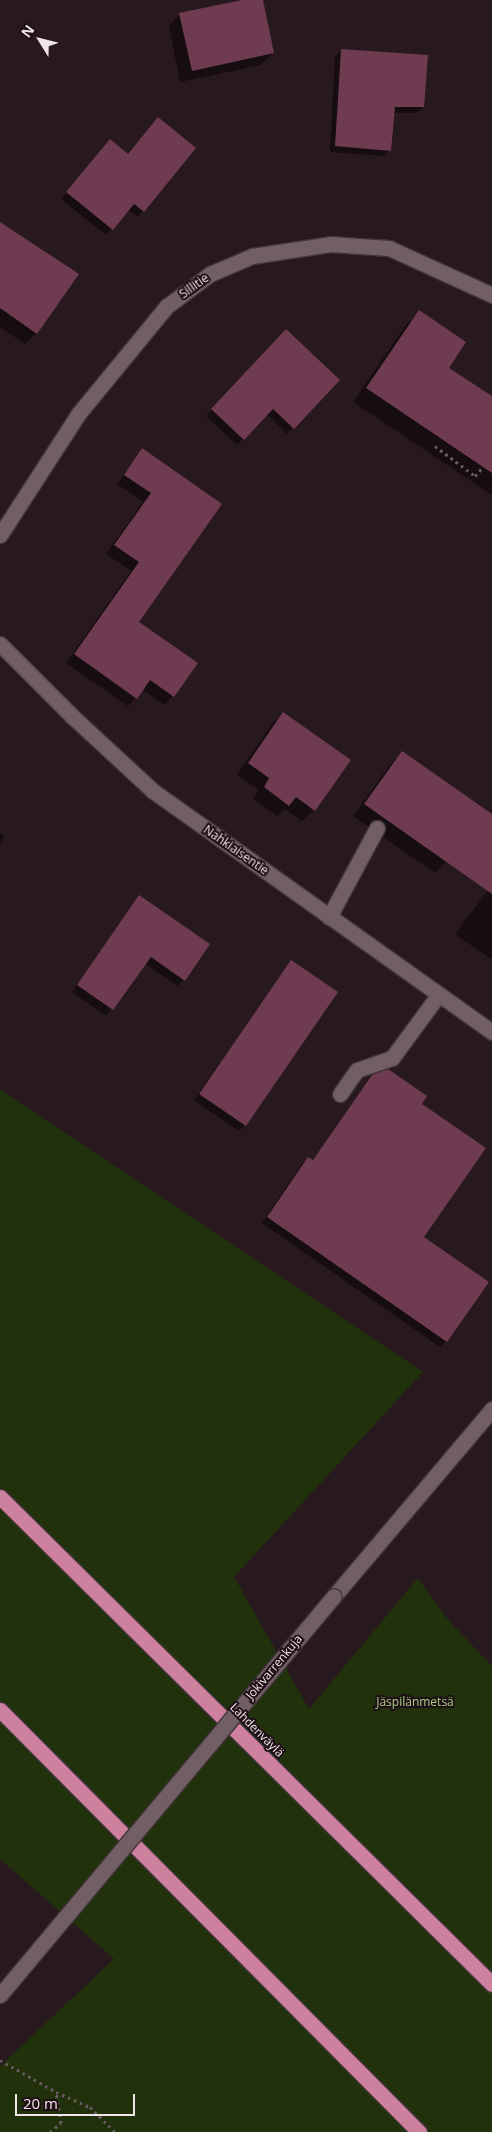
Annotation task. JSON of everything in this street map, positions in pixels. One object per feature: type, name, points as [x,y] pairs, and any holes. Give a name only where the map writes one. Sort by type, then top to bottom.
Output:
[{"type":"highway","name":"Lahdenväylä","points":[[0,1497],[492,1984]]},
{"type":"highway","points":[[0,1710],[419,2132]]},
{"type":"street","name":"Sillitie","points":[[0,535],[79,413],[167,306],[210,274],[252,256],[330,244],[389,248],[492,295]]},
{"type":"street","name":"Nahkiaisentie","points":[[0,644],[72,716],[153,791],[492,1032]]},
{"type":"street","points":[[328,917],[377,828]]},
{"type":"street","points":[[340,1094],[356,1070],[392,1058],[439,994]]},
{"type":"street","name":"Jokivarrenkuja","points":[[0,1995],[492,1409]]},
{"type":"path","points":[[435,446],[475,476],[483,467]]},
{"type":"path","points":[[0,2060],[56,2092],[90,2107],[115,2132]]},
{"type":"path","points":[[50,2132],[61,2123],[56,2092]]},
{"type":"green space","name":"Jäspilänmetsä","points":[[0,1089],[423,1372],[234,1577],[309,1709],[418,1578],[449,1621],[492,1666],[492,2132],[0,2132],[0,2066],[114,1959],[0,1859]]},
{"type":"building","points":[[242,0],[263,0],[274,53],[192,71],[179,13]]},
{"type":"building","points":[[341,49],[428,55],[424,107],[395,107],[391,151],[335,146]]},
{"type":"building","points":[[158,117],[196,148],[144,212],[134,204],[113,230],[66,192],[110,139],[128,154]]},
{"type":"building","points":[[0,222],[79,274],[37,334],[0,308]]},
{"type":"building","points":[[419,310],[466,342],[449,368],[492,396],[492,473],[366,388]]},
{"type":"building","points":[[286,329],[340,380],[294,429],[273,409],[244,440],[211,409]]},
{"type":"building","points":[[142,448],[222,504],[139,622],[198,663],[174,697],[150,680],[137,699],[74,654],[139,562],[114,545],[151,493],[124,475]]},
{"type":"building","points":[[283,712],[351,760],[315,811],[296,797],[289,806],[264,787],[269,778],[248,763]]},
{"type":"building","points":[[402,751],[492,814],[492,894],[364,804]]},
{"type":"building","points":[[139,895],[210,944],[185,981],[151,957],[113,1010],[77,985]]},
{"type":"building","points":[[291,960],[338,992],[246,1126],[199,1094]]},
{"type":"building","points":[[388,1069],[427,1096],[422,1104],[486,1148],[424,1237],[489,1282],[447,1342],[267,1217],[308,1157],[313,1160],[372,1075]]}]
